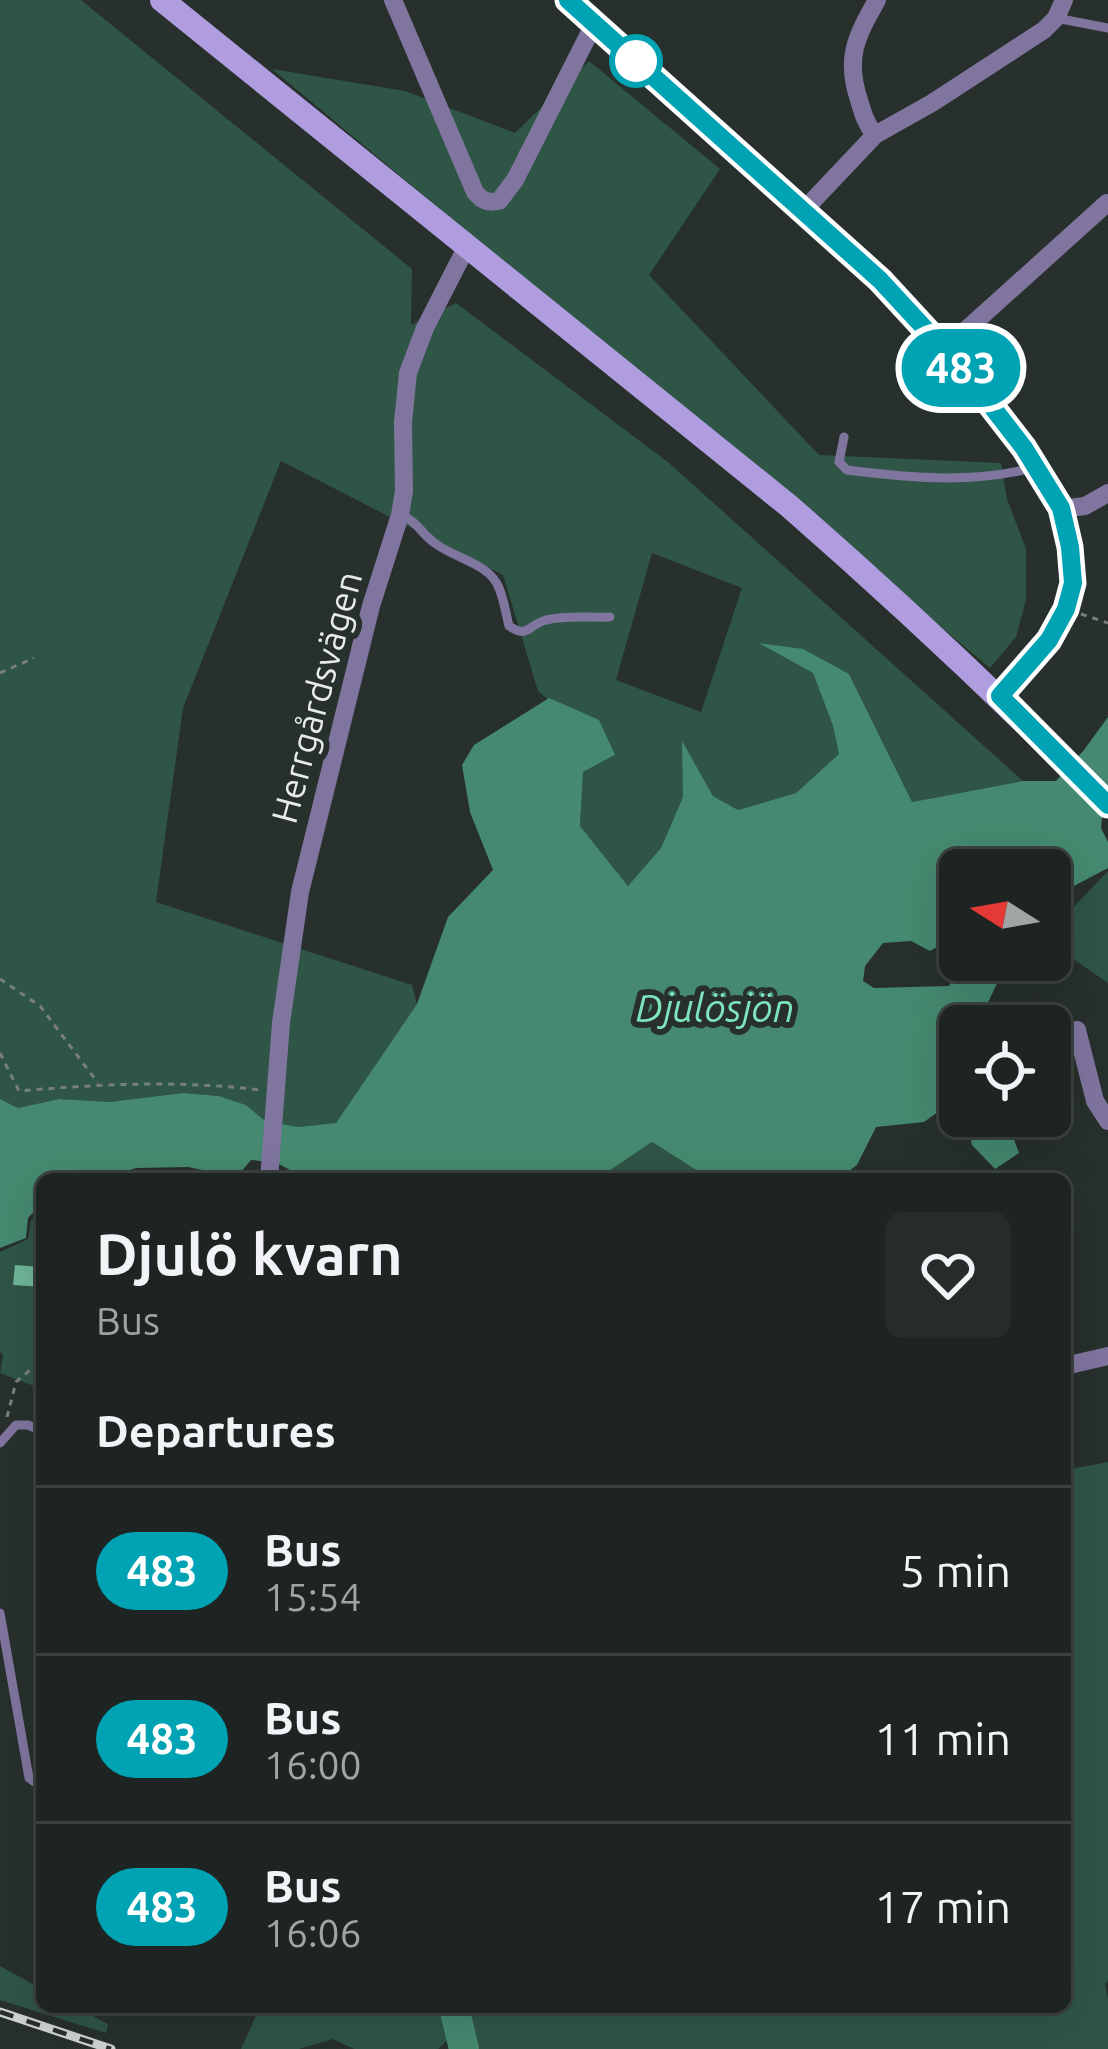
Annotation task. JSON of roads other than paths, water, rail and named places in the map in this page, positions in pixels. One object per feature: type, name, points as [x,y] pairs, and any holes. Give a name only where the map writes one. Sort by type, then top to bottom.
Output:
[{"type":"main road","points":[[162,0],[789,506],[1000,696],[1108,806]]},
{"type":"street","points":[[393,0],[475,192],[481,200],[496,202],[515,179],[595,24]]},
{"type":"street","points":[[568,0],[880,280],[985,396],[1036,467],[1061,508],[1073,583],[1066,609],[1049,640],[1000,696]]},
{"type":"street","points":[[875,135],[866,124],[851,76],[852,53],[878,0]]},
{"type":"street","points":[[804,210],[875,135],[1002,60],[1044,30],[1060,9]]},
{"type":"street","points":[[945,349],[1107,203]]},
{"type":"street","name":"Herrgårdsvägen","points":[[270,1172],[287,972],[300,892],[371,606],[400,515],[408,373],[468,244]]},
{"type":"street","points":[[1061,508],[1085,506],[1108,494]]},
{"type":"street","points":[[1077,1030],[1094,1101],[1108,1121]]},
{"type":"street","points":[[1071,1365],[1108,1356]]},
{"type":"lane","points":[[1060,9],[1108,28]]},
{"type":"lane","points":[[844,437],[839,462],[847,470],[932,478],[996,475],[1036,467]]},
{"type":"lane","points":[[400,515],[413,519],[441,548],[485,570],[498,585],[514,630],[526,632],[544,620],[610,617]]},
{"type":"lane","points":[[0,1443],[16,1425],[36,1428]]},
{"type":"lane","points":[[0,1613],[29,1778],[36,1783]]},
{"type":"water","name":"Djulösjön","points":[[759,643],[803,649],[849,674],[912,802],[1023,781],[1056,781],[1108,717],[1108,812],[1101,828],[1108,842],[1108,868],[1071,887],[1071,849],[939,849],[939,946],[930,951],[911,941],[883,943],[865,966],[863,981],[874,988],[998,981],[987,1005],[939,1005],[939,1111],[924,1122],[876,1127],[857,1165],[846,1173],[701,1173],[652,1142],[606,1173],[296,1173],[277,1163],[251,1160],[240,1173],[188,1167],[36,1173],[36,1209],[28,1218],[26,1238],[0,1248],[0,1099],[18,1108],[59,1099],[109,1102],[183,1093],[219,1096],[246,1105],[265,1121],[298,1127],[336,1123],[417,1004],[448,917],[493,870],[470,812],[462,765],[474,745],[549,698],[599,720],[615,755],[583,772],[580,826],[628,886],[661,848],[683,797],[682,741],[713,796],[738,810],[796,793],[839,754],[813,673]]},
{"type":"water","points":[[970,1137],[1013,1137],[1019,1153],[995,1169]]},
{"type":"waterway","points":[[455,2013],[464,2049]]},
{"type":"railway","points":[[0,2012],[111,2049]]}]
